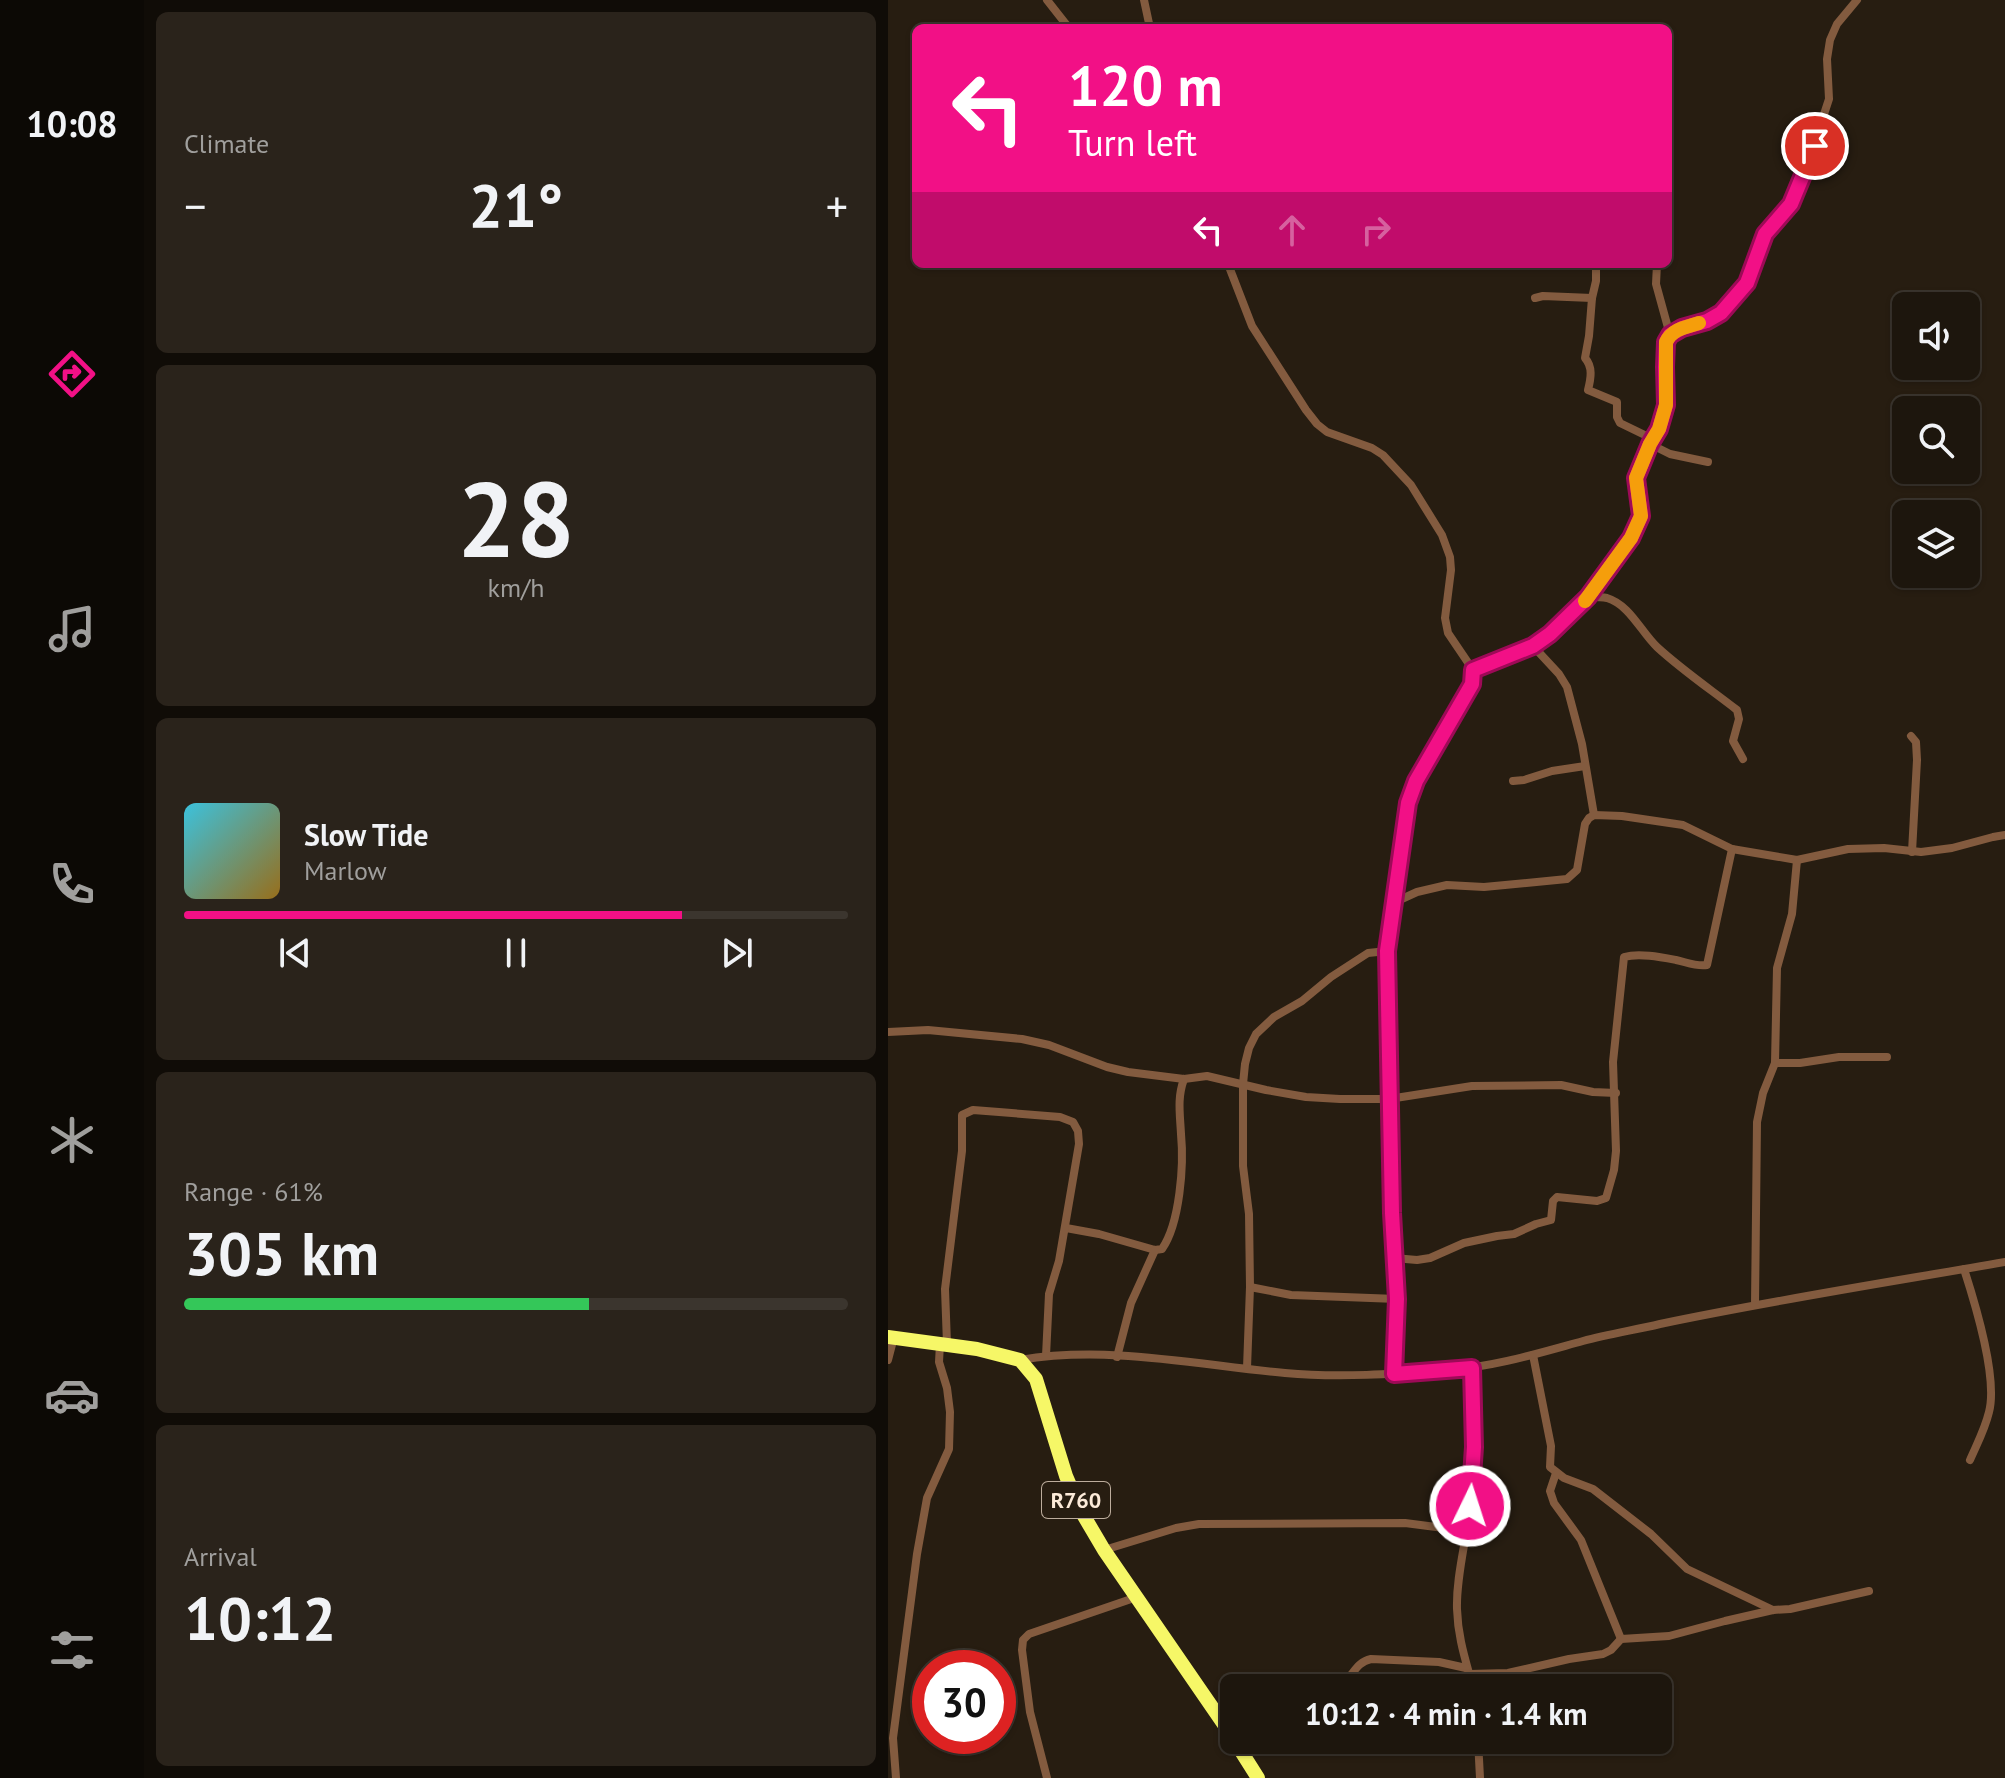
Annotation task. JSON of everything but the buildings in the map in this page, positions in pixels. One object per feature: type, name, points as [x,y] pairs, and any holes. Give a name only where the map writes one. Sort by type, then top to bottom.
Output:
[{"type":"main road","points":[[891,1337],[977,1349],[1020,1360]]},
{"type":"main road","name":"R760","points":[[1020,1360],[1036,1379],[1066,1476],[1081,1511],[1104,1550],[1220,1715]]},
{"type":"main road","name":"R760","points":[[1244,1754],[1258,1778]]},
{"type":"street","points":[[1047,0],[1066,24]]},
{"type":"street","points":[[1144,0],[1149,24]]},
{"type":"street","points":[[1473,670],[1533,646],[1550,634],[1588,597],[1631,538],[1641,516],[1636,478],[1659,429],[1666,405],[1666,342],[1670,335],[1682,328],[1707,321],[1721,313],[1747,283],[1765,234],[1791,204],[1803,178],[1829,99],[1827,59],[1830,40],[1837,24],[1857,0]]},
{"type":"street","points":[[1230,268],[1252,326],[1317,424],[1327,432],[1383,455],[1411,485],[1442,535],[1451,570],[1445,618],[1448,633],[1473,670],[1472,684],[1416,781],[1408,803],[1387,951],[1397,1299],[1394,1374]]},
{"type":"street","points":[[1596,268],[1585,351],[1591,369],[1588,390],[1617,402],[1620,423],[1670,454],[1708,462]]},
{"type":"street","points":[[1657,268],[1656,284],[1670,335]]},
{"type":"street","points":[[1535,298],[1592,298]]},
{"type":"street","points":[[1588,597],[1607,598],[1630,614],[1655,645],[1737,710],[1739,719],[1733,741],[1743,759]]},
{"type":"street","points":[[1533,646],[1567,687],[1582,744],[1594,815]]},
{"type":"street","points":[[1911,736],[1916,742],[1917,760],[1912,852]]},
{"type":"street","points":[[1513,781],[1585,766]]},
{"type":"street","points":[[1393,903],[1417,892],[1447,885],[1484,887],[1567,879],[1577,870],[1585,824],[1594,815],[1683,825],[1732,849],[1797,860],[1848,849],[1884,848],[1912,852],[1952,848],[2005,835]]},
{"type":"street","points":[[1394,1258],[1430,1258],[1464,1243],[1514,1234],[1547,1222],[1551,1220],[1553,1201],[1557,1197],[1597,1201],[1606,1198],[1616,1151],[1613,1062],[1624,957],[1635,955],[1707,965],[1732,849]]},
{"type":"street","points":[[1755,1305],[1757,1122],[1763,1093],[1775,1063],[1777,968],[1792,914],[1797,860]]},
{"type":"street","points":[[1247,1368],[1249,1214],[1243,1166],[1243,1084],[1249,1048],[1256,1034],[1274,1017],[1302,1001],[1368,953],[1387,951]]},
{"type":"street","points":[[888,1032],[928,1030],[1022,1039],[1049,1045],[1117,1069],[1184,1079],[1207,1076],[1306,1097],[1389,1099],[1472,1086],[1561,1085],[1616,1093]]},
{"type":"street","points":[[1775,1063],[1839,1057],[1887,1057]]},
{"type":"street","points":[[1066,1228],[1155,1250],[1162,1249],[1167,1242],[1178,1197],[1182,1150],[1178,1103],[1184,1079]]},
{"type":"street","points":[[896,1778],[893,1738],[917,1554],[927,1498],[949,1449],[950,1412],[939,1362],[962,1151],[962,1115],[973,1110],[1060,1117],[1073,1122],[1078,1131],[1079,1144],[1066,1228],[1049,1294],[1046,1356]]},
{"type":"street","points":[[1117,1357],[1131,1303],[1155,1250]]},
{"type":"street","points":[[1020,1360],[1046,1356],[1178,1360],[1332,1376],[1472,1368],[1755,1305],[2005,1262]]},
{"type":"street","points":[[1964,1269],[1983,1342],[1991,1401],[1987,1420],[1970,1460]]},
{"type":"street","points":[[1250,1287],[1291,1295],[1397,1299]]},
{"type":"street","points":[[888,1360],[891,1337]]},
{"type":"street","points":[[1533,1355],[1551,1446],[1550,1467],[1556,1473],[1593,1489],[1651,1534],[1687,1569],[1773,1610]]},
{"type":"street","points":[[1468,1674],[1461,1648],[1457,1595],[1467,1531],[1474,1447],[1472,1368]]},
{"type":"street","points":[[1556,1473],[1551,1496],[1581,1540],[1621,1639]]},
{"type":"street","points":[[1104,1550],[1199,1524],[1405,1523],[1467,1531]]},
{"type":"street","points":[[1353,1674],[1363,1661],[1371,1659],[1439,1662],[1467,1671],[1508,1673],[1603,1654],[1621,1639],[1669,1636],[1773,1610],[1869,1591]]},
{"type":"street","points":[[1047,1778],[1030,1712],[1023,1640],[1029,1634],[1137,1597]]},
{"type":"street","points":[[1479,1754],[1480,1778]]},
{"type":"slow traffic","points":[[1585,601],[1631,538],[1641,516],[1636,478],[1659,429],[1666,405],[1666,342],[1670,335],[1682,328],[1699,323]]},
{"type":"route","points":[[1470,1506],[1474,1447],[1472,1368],[1394,1374],[1397,1299],[1392,1213],[1387,951],[1408,803],[1416,781],[1472,684],[1473,670],[1533,646],[1550,634],[1588,597],[1631,538],[1641,516],[1636,478],[1659,429],[1666,405],[1666,342],[1670,335],[1682,328],[1707,321],[1721,313],[1747,283],[1765,234],[1791,204],[1815,146]]}]
